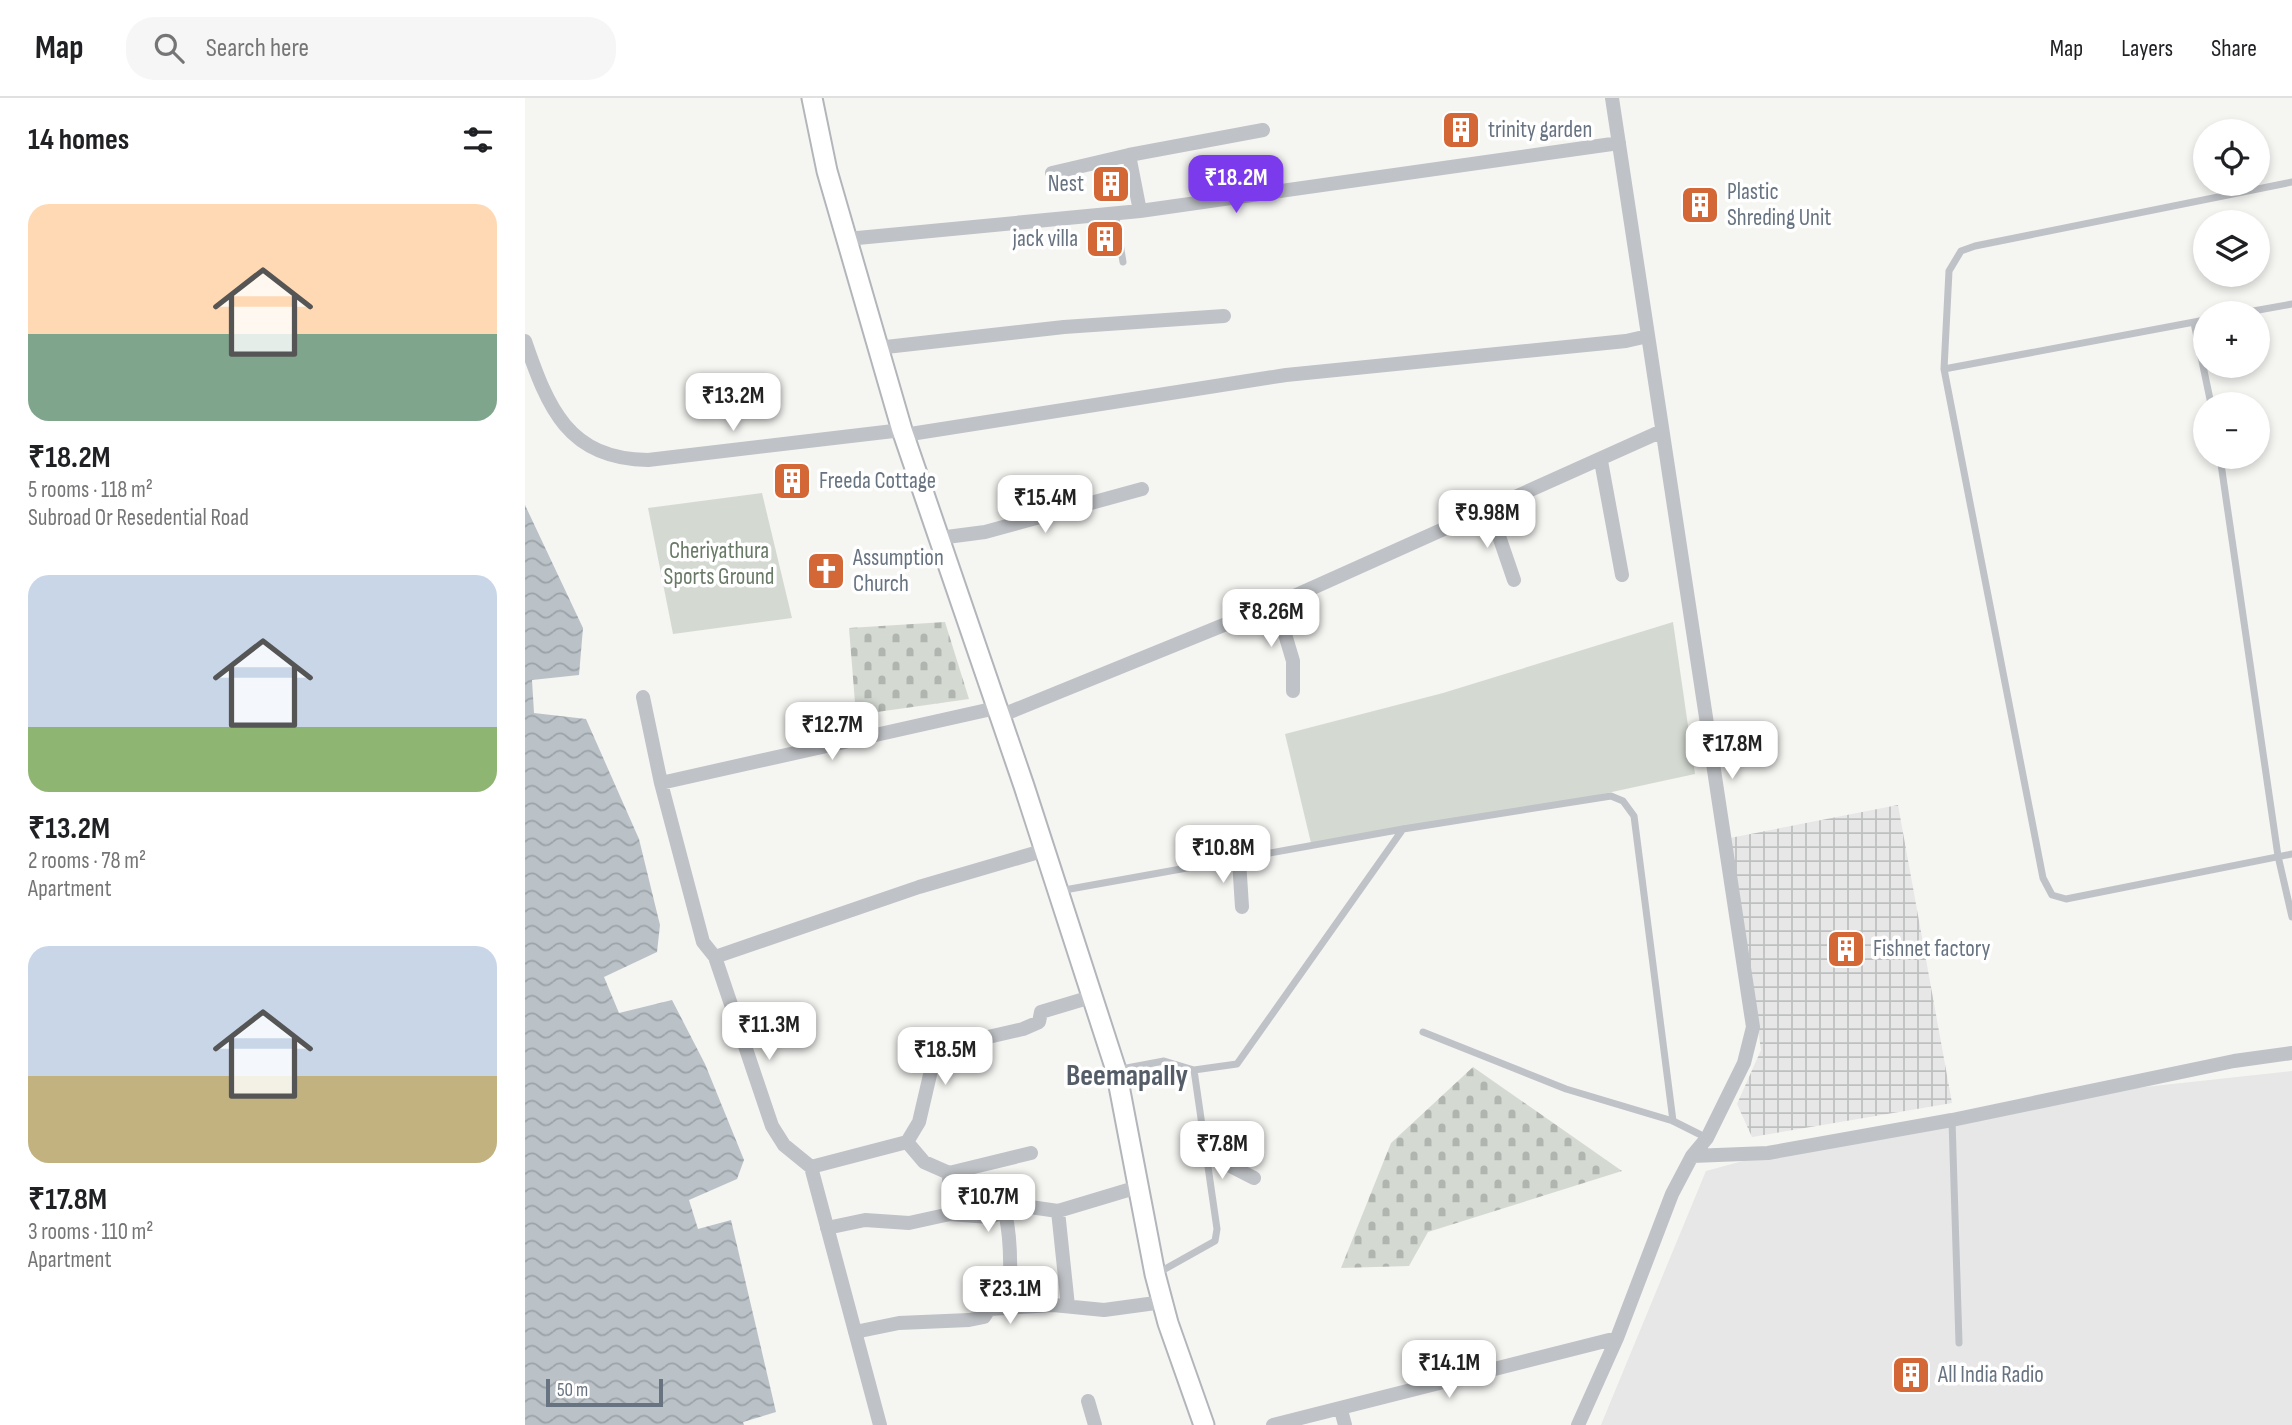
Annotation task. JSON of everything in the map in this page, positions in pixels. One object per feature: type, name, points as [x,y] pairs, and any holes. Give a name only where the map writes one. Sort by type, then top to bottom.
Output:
[{"type":"main road","points":[[812,98],[827,171],[903,432],[1116,1070],[1156,1274],[1204,1425]]},
{"type":"street","points":[[1577,1425],[1617,1338],[1672,1194],[1692,1156],[1707,1138],[1744,1063],[1753,1027],[1612,98]]},
{"type":"street","points":[[1052,173],[1129,155],[1263,130]]},
{"type":"street","points":[[847,239],[1140,211],[1619,144]]},
{"type":"street","points":[[1129,155],[1140,211]]},
{"type":"street","points":[[877,348],[1064,327],[1224,316]]},
{"type":"street","points":[[525,341],[537,375],[563,426],[588,446],[613,456],[648,460],[903,432],[1286,374],[1626,341],[1648,336]]},
{"type":"street","points":[[661,783],[998,712],[1276,604],[1601,461],[1662,431]]},
{"type":"street","points":[[1601,461],[1622,575]]},
{"type":"street","points":[[939,538],[985,532],[1142,489]]},
{"type":"street","points":[[1490,510],[1514,580]]},
{"type":"street","points":[[1276,604],[1293,661],[1293,691]]},
{"type":"street","points":[[643,697],[661,783],[702,942],[715,957],[772,1126],[784,1145],[811,1167],[880,1425]]},
{"type":"street","points":[[715,957],[919,887],[1042,851]]},
{"type":"street","points":[[1239,860],[1242,907]]},
{"type":"street","points":[[811,1167],[907,1142],[919,1122],[936,1049],[1023,1029],[1039,1022],[1041,1012],[1091,997]]},
{"type":"street","points":[[1692,1156],[1768,1153],[1952,1120],[2234,1061],[2292,1053]]},
{"type":"street","points":[[907,1142],[924,1162],[949,1173],[1031,1153]]},
{"type":"street","points":[[1207,1154],[1254,1178]]},
{"type":"street","points":[[949,1173],[950,1214]]},
{"type":"street","points":[[827,1228],[865,1220],[909,1223],[950,1214],[989,1217],[1023,1206],[1058,1211],[1138,1187]]},
{"type":"street","points":[[1058,1211],[1068,1306]]},
{"type":"street","points":[[1005,1212],[1009,1231],[1011,1277],[1008,1309]]},
{"type":"street","points":[[855,1332],[899,1323],[969,1320],[984,1317],[989,1309],[1068,1306],[1104,1310],[1163,1302]]},
{"type":"street","points":[[1273,1425],[1341,1410],[1617,1338]]},
{"type":"street","points":[[1089,1401],[1095,1425]]},
{"type":"street","points":[[1341,1410],[1346,1425]]},
{"type":"lane","points":[[2292,182],[1961,251],[1948,271],[1944,369],[2046,887],[2057,898],[2066,899],[2292,854]]},
{"type":"lane","points":[[1115,212],[1123,262]]},
{"type":"lane","points":[[2270,308],[2292,304]]},
{"type":"lane","points":[[1944,369],[2193,323]]},
{"type":"lane","points":[[2222,469],[2278,856],[2292,917]]},
{"type":"lane","points":[[1056,892],[1403,829],[1611,796],[1629,807],[1635,828],[1673,1121]]},
{"type":"lane","points":[[1116,1070],[1164,1061],[1193,1070],[1237,1064],[1403,829]]},
{"type":"lane","points":[[1423,1032],[1566,1089],[1673,1121],[1707,1138]]},
{"type":"lane","points":[[1156,1274],[1215,1241],[1216,1217],[1193,1070]]},
{"type":"lane","points":[[1952,1120],[1959,1343]]},
{"type":"shaded area","points":[[1898,805],[1952,1103],[1752,1137],[1737,1104],[1761,1050],[1730,838]]},
{"type":"shaded area","name":"All India Radio","points":[[2292,1071],[2292,1425],[1601,1425],[1706,1171],[1787,1149],[2071,1095]]},
{"type":"green space","name":"Cheriyathura Sports Ground","points":[[762,493],[792,618],[673,634],[648,508]]},
{"type":"green space","points":[[945,622],[969,699],[856,715],[849,628]]},
{"type":"green space","points":[[1673,622],[1695,774],[1538,808],[1311,843],[1285,734],[1443,693]]},
{"type":"green space","points":[[1473,1067],[1622,1171],[1428,1232],[1409,1266],[1341,1268],[1391,1143]]},
{"type":"water","points":[[525,505],[583,628],[579,675],[532,680],[534,713],[586,719],[639,839],[660,925],[657,952],[604,977],[619,1013],[672,1000],[705,1064],[744,1160],[737,1179],[689,1200],[698,1229],[731,1220],[776,1412],[743,1422],[744,1425],[525,1425]]},
{"type":"place","name":"trinity garden","points":[[1461,130]]},
{"type":"place","name":"Nest","points":[[1111,184]]},
{"type":"place","name":"Plastic Shreding Unit","points":[[1700,205]]},
{"type":"place","name":"jack villa","points":[[1105,239]]},
{"type":"place","name":"Freeda Cottage","points":[[792,481]]},
{"type":"place","name":"Assumption Church","points":[[826,571]]},
{"type":"place","name":"Fishnet factory","points":[[1846,949]]},
{"type":"place","name":"All India Radio","points":[[1911,1375]]},
{"type":"district","name":"Beemapally","points":[[1127,1076]]}]
